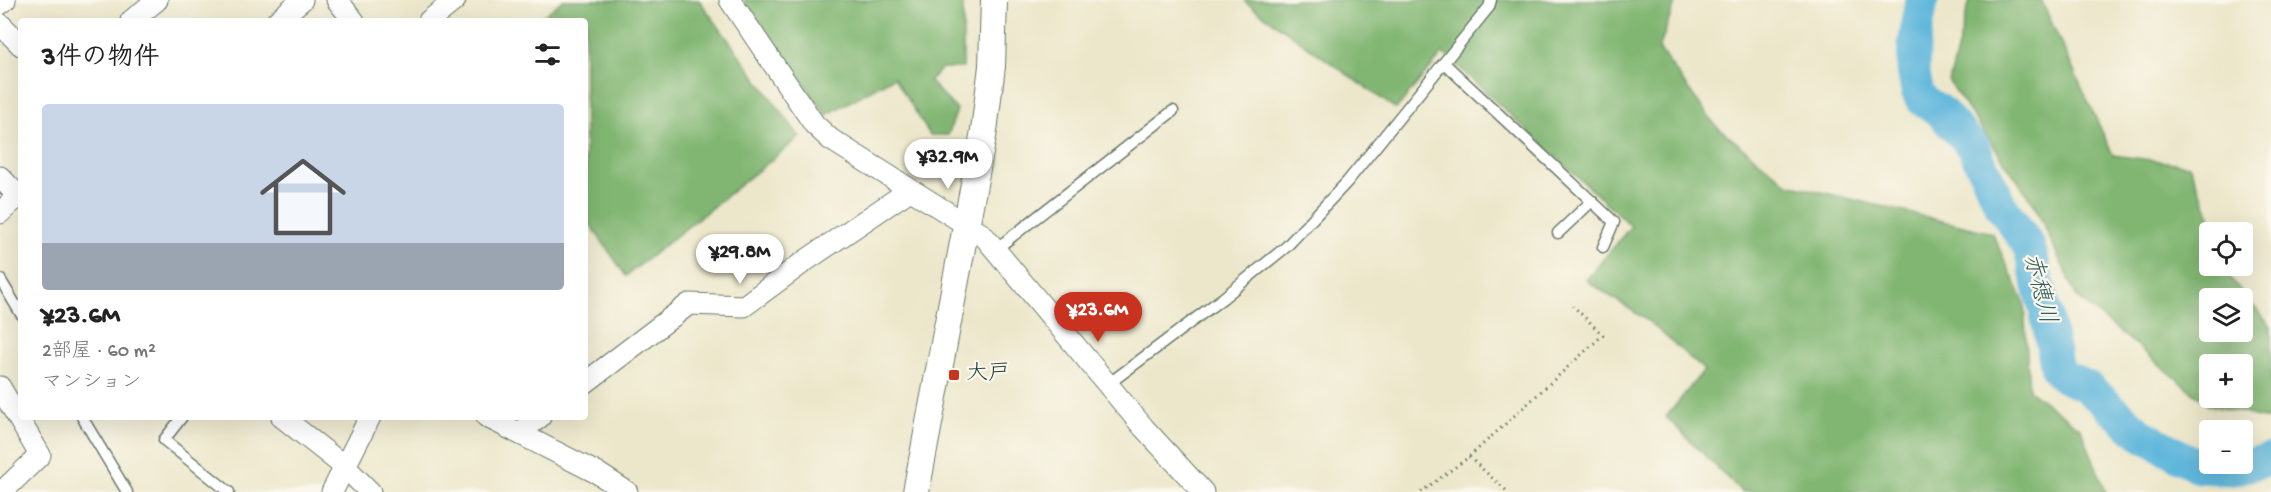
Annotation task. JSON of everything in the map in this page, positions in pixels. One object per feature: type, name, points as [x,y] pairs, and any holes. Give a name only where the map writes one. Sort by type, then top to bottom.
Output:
[{"type":"street","points":[[0,4],[5,0]]},
{"type":"street","points":[[135,18],[157,0]]},
{"type":"street","points":[[281,18],[302,0]]},
{"type":"street","points":[[336,0],[351,18]]},
{"type":"street","points":[[433,18],[455,0]]},
{"type":"street","points":[[730,0],[814,124],[830,139],[910,190],[968,223],[996,249],[1107,385],[1203,492]]},
{"type":"street","points":[[916,492],[968,223],[992,66],[993,0]]},
{"type":"street","points":[[0,24],[18,42]]},
{"type":"street","points":[[0,177],[18,195]]},
{"type":"street","points":[[588,381],[689,304],[744,306],[805,261],[910,190]]},
{"type":"street","points":[[0,213],[18,199]]},
{"type":"street","points":[[0,387],[18,418]]},
{"type":"street","points":[[2,492],[40,455],[19,420]]},
{"type":"street","points":[[286,420],[373,491]]},
{"type":"street","points":[[332,492],[368,420]]},
{"type":"street","points":[[493,420],[599,474],[627,492]]},
{"type":"street","points":[[519,433],[536,420]]},
{"type":"lane","points":[[1107,385],[1223,298],[1286,247],[1347,182],[1489,7],[1491,0]]},
{"type":"lane","points":[[1444,63],[1614,222],[1603,247]]},
{"type":"lane","points":[[996,249],[1173,111]]},
{"type":"lane","points":[[1558,233],[1592,201]]},
{"type":"lane","points":[[0,279],[18,310]]},
{"type":"lane","points":[[84,420],[127,492]]},
{"type":"lane","points":[[180,420],[164,440],[229,492]]},
{"type":"path","points":[[1421,492],[1469,457],[1603,335],[1573,306]]},
{"type":"path","points":[[1469,457],[1508,492]]},
{"type":"green space","points":[[563,0],[699,0],[800,137],[626,276],[588,221],[588,18],[541,18]]},
{"type":"green space","points":[[744,0],[963,0],[963,68],[942,68],[929,81],[957,110],[948,135],[930,135],[894,77],[826,115]]},
{"type":"green space","points":[[1246,0],[1676,0],[1659,49],[1715,125],[1788,184],[1992,233],[2024,302],[2029,390],[2081,429],[2106,492],[1742,492],[1666,417],[1704,370],[1648,321],[1586,280],[1631,226],[1443,53],[1396,109],[1245,2]]},
{"type":"green space","points":[[1970,0],[2041,0],[2113,155],[2189,165],[2213,222],[2199,222],[2199,276],[2228,276],[2238,288],[2199,288],[2199,342],[2253,342],[2253,305],[2271,327],[2271,420],[2221,408],[2253,408],[2253,354],[2199,354],[2199,397],[2077,297],[2034,204],[1949,82]]},
{"type":"waterway","name":"赤穂川","points":[[1922,0],[1914,45],[1913,70],[1917,90],[1921,99],[1941,112],[1973,147],[2001,206],[2029,246],[2046,313],[2057,370],[2065,377],[2087,387],[2142,435],[2200,467],[2232,469],[2271,459]]},
{"type":"place","name":"大戸","points":[[954,375]]}]
